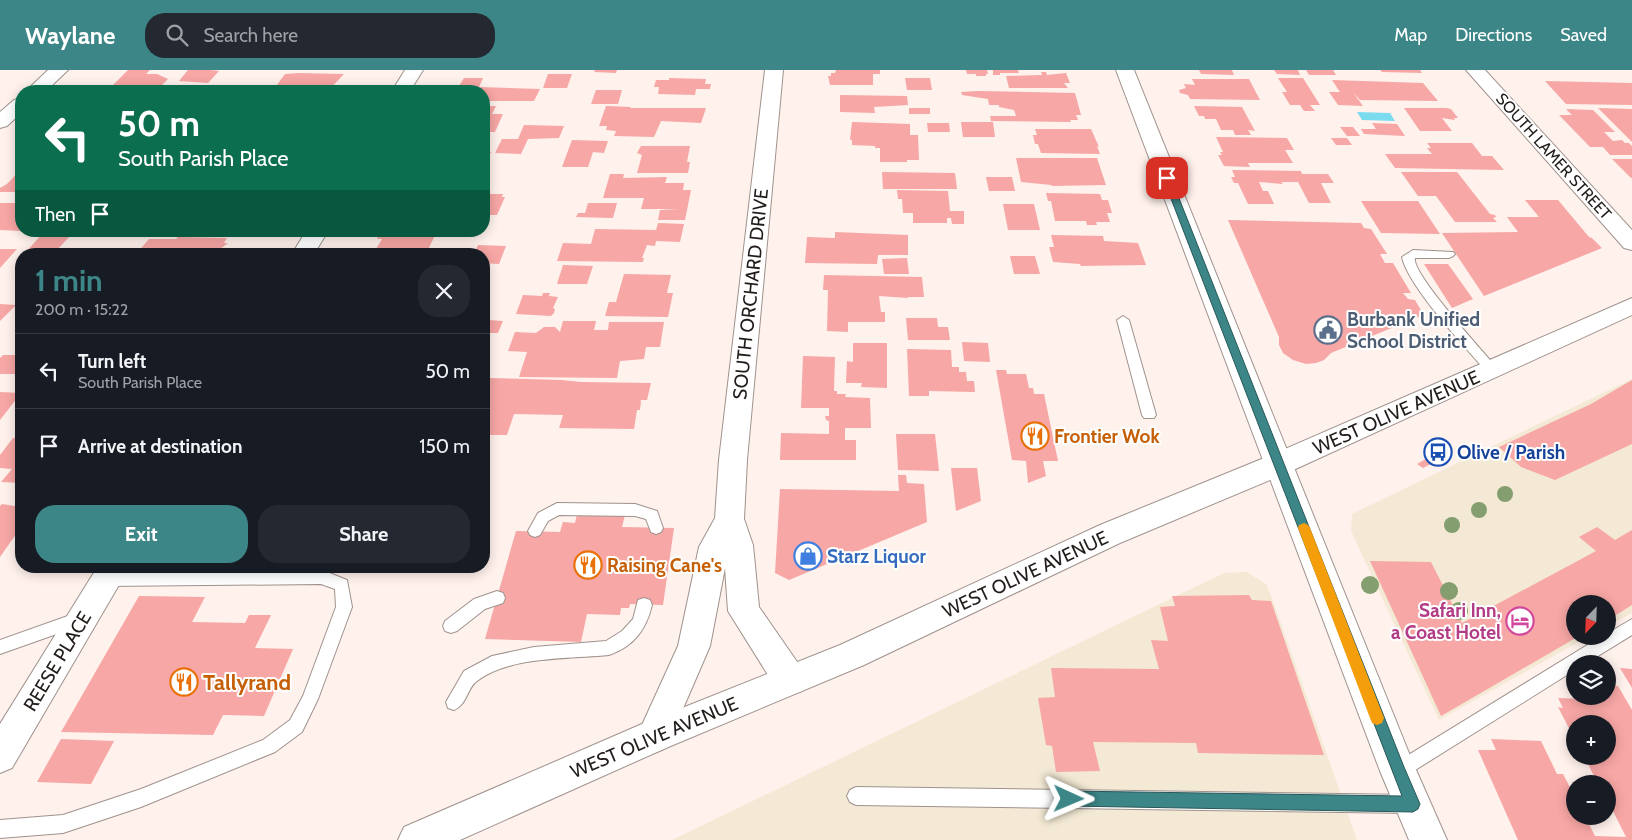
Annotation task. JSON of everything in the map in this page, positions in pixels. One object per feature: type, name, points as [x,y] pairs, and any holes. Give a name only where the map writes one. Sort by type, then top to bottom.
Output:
[{"type":"street","points":[[42,85],[59,70]]},
{"type":"street","points":[[405,85],[414,70]]},
{"type":"street","name":"SOUTH ORCHARD DRIVE","points":[[774,70],[733,460],[729,519],[738,545],[744,611],[790,680]]},
{"type":"street","points":[[1125,70],[1398,771],[1428,840]]},
{"type":"street","name":"SOUTH LAMER STREET","points":[[1475,70],[1632,243]]},
{"type":"street","points":[[0,122],[15,109]]},
{"type":"street","points":[[307,248],[313,237]]},
{"type":"street","name":"WEST OLIVE AVENUE","points":[[417,840],[654,736],[852,655],[1110,534],[1279,464],[1632,306]]},
{"type":"street","name":"SOUTH ORCHARD DRIVE","points":[[654,736],[694,646],[714,547],[729,519]]},
{"type":"street","name":"REESE PLACE","points":[[0,756],[111,573]]},
{"type":"lane","points":[[1449,254],[1412,254],[1407,260],[1443,313],[1491,369]]},
{"type":"lane","points":[[1123,320],[1149,415]]},
{"type":"lane","points":[[535,531],[543,517],[557,509],[635,510],[652,515],[656,528]]},
{"type":"lane","points":[[0,829],[63,824],[141,798],[269,746],[296,726],[310,700],[344,607],[342,585],[322,577],[111,573]]},
{"type":"lane","points":[[451,626],[480,604],[497,598]]},
{"type":"lane","points":[[454,702],[470,676],[498,661],[534,654],[609,648],[628,636],[640,622],[644,604]]},
{"type":"lane","points":[[0,647],[84,617]]},
{"type":"lane","points":[[1398,771],[1632,626]]},
{"type":"lane","points":[[856,796],[1413,804]]},
{"type":"shaded area","points":[[1632,379],[1632,613],[1616,622],[1616,595],[1566,595],[1566,645],[1573,645],[1439,720],[1351,531],[1352,514]]},
{"type":"shaded area","points":[[1246,572],[1266,584],[1357,840],[672,840],[1224,573]]},
{"type":"water","points":[[1357,112],[1390,113],[1395,121],[1362,120]]},
{"type":"building","points":[[128,70],[150,70],[146,74],[157,74],[168,79],[162,85],[113,85]]},
{"type":"building","points":[[188,70],[219,71],[208,83],[179,81]]},
{"type":"building","points":[[595,70],[617,70],[616,73],[594,72]]},
{"type":"building","points":[[836,70],[880,70],[880,74],[873,74],[873,85],[830,85],[828,76],[831,76],[831,73],[835,73]]},
{"type":"building","points":[[966,70],[987,70],[988,74],[986,76],[976,76],[976,74],[967,74]]},
{"type":"building","points":[[993,70],[1018,70],[1019,73],[993,75]]},
{"type":"building","points":[[1199,70],[1232,70],[1234,75],[1201,74]]},
{"type":"building","points":[[1274,70],[1298,70],[1300,75],[1277,74]]},
{"type":"building","points":[[1306,70],[1333,70],[1336,75],[1309,75]]},
{"type":"building","points":[[1380,70],[1420,70],[1422,73],[1382,72]]},
{"type":"building","points":[[1041,72],[1046,72],[1047,75],[1066,73],[1070,83],[1064,83],[1068,88],[1009,88],[1006,76],[1042,75]]},
{"type":"building","points":[[285,74],[344,74],[334,85],[277,85]]},
{"type":"building","points":[[548,74],[572,74],[567,88],[543,88]]},
{"type":"building","points":[[464,78],[483,78],[480,85],[460,85]]},
{"type":"building","points":[[669,78],[706,79],[705,84],[711,84],[710,89],[696,89],[695,95],[658,94],[659,87],[654,87],[656,80],[669,80]]},
{"type":"building","points":[[905,78],[930,78],[932,90],[907,90]]},
{"type":"building","points":[[1278,78],[1303,78],[1320,105],[1310,105],[1315,111],[1304,111],[1300,105],[1290,105],[1282,92],[1287,92]]},
{"type":"building","points":[[1192,79],[1249,79],[1260,100],[1190,99],[1188,95],[1180,93],[1179,90],[1186,88],[1184,84],[1195,85]]},
{"type":"building","points":[[1332,80],[1423,83],[1438,101],[1360,100],[1353,92],[1363,106],[1338,105],[1329,92],[1340,92]]},
{"type":"building","points":[[1545,81],[1632,83],[1632,105],[1566,104]]},
{"type":"building","points":[[490,87],[540,89],[534,101],[490,101]]},
{"type":"building","points":[[596,90],[622,90],[618,104],[591,104]]},
{"type":"building","points":[[961,92],[1075,93],[1081,115],[1076,115],[1078,120],[1070,120],[1071,122],[991,121],[990,116],[1016,116],[1014,110],[999,107],[999,105],[989,105],[988,99],[962,95]]},
{"type":"building","points":[[840,95],[907,96],[908,105],[874,107],[875,113],[840,112]]},
{"type":"building","points":[[490,106],[496,106],[492,114],[503,114],[495,132],[490,132]]},
{"type":"building","points":[[606,106],[630,108],[706,108],[701,123],[661,121],[654,137],[614,136],[616,131],[606,130],[607,126],[599,126]]},
{"type":"building","points":[[1194,106],[1242,107],[1255,131],[1248,130],[1251,135],[1235,135],[1233,130],[1221,130],[1216,119],[1205,119],[1204,116],[1199,116]]},
{"type":"building","points":[[909,108],[930,108],[930,114],[909,114]]},
{"type":"building","points":[[1404,108],[1446,108],[1451,109],[1458,118],[1454,118],[1455,120],[1442,118],[1452,131],[1420,131]]},
{"type":"building","points":[[1598,108],[1632,109],[1632,142]]},
{"type":"building","points":[[1566,109],[1593,110],[1615,132],[1604,132],[1613,141],[1622,140],[1625,143],[1629,143],[1632,146],[1632,155],[1610,155],[1603,147],[1590,147],[1559,115],[1572,115]]},
{"type":"building","points":[[852,122],[910,124],[910,135],[918,135],[919,160],[880,162],[880,148],[852,145],[852,140],[850,140]]},
{"type":"building","points":[[961,122],[993,122],[995,137],[963,137]]},
{"type":"building","points":[[927,123],[949,123],[950,132],[928,132]]},
{"type":"building","points":[[1372,123],[1397,124],[1405,136],[1364,134],[1361,129],[1376,129]]},
{"type":"building","points":[[524,125],[564,126],[559,138],[528,139],[521,154],[495,153],[502,139],[518,139]]},
{"type":"building","points":[[1340,127],[1353,127],[1360,136],[1347,136]]},
{"type":"building","points":[[1035,129],[1091,129],[1100,154],[1041,153],[1038,144],[1035,144],[1033,135],[1037,135]]},
{"type":"building","points":[[1216,137],[1287,138],[1294,150],[1285,150],[1293,163],[1248,163],[1250,167],[1224,166],[1218,155],[1222,155],[1220,152],[1223,152]]},
{"type":"building","points":[[1331,138],[1347,138],[1352,145],[1336,145]]},
{"type":"building","points":[[572,140],[608,141],[604,153],[593,152],[588,167],[562,167]]},
{"type":"building","points":[[1427,143],[1472,143],[1482,156],[1492,156],[1504,170],[1395,168],[1385,154],[1432,154],[1427,148],[1431,148]]},
{"type":"building","points":[[641,146],[690,146],[687,162],[690,162],[688,173],[637,173],[642,155],[637,153]]},
{"type":"building","points":[[1016,158],[1097,158],[1106,185],[1052,186],[1021,182]]},
{"type":"building","points":[[1612,159],[1632,159],[1632,178],[1631,178]]},
{"type":"building","points":[[1232,170],[1301,171],[1302,174],[1328,174],[1334,183],[1321,183],[1331,203],[1309,203],[1298,182],[1281,182],[1283,184],[1259,182],[1263,191],[1268,191],[1274,204],[1248,204],[1238,183],[1234,183],[1231,177],[1235,177]]},
{"type":"building","points":[[882,172],[955,173],[957,189],[883,189]]},
{"type":"building","points":[[1401,172],[1457,172],[1490,214],[1495,215],[1496,217],[1493,218],[1497,222],[1455,222],[1436,196],[1418,196]]},
{"type":"building","points":[[610,174],[624,174],[623,178],[667,177],[665,183],[684,183],[683,190],[691,190],[685,220],[658,220],[660,210],[679,209],[641,209],[644,198],[603,198]]},
{"type":"building","points":[[15,175],[15,192],[0,192],[0,188]]},
{"type":"building","points":[[986,177],[1012,177],[1015,191],[989,191]]},
{"type":"building","points":[[897,190],[948,191],[950,211],[964,211],[964,224],[952,224],[951,218],[947,218],[947,223],[913,223],[913,213],[903,213],[902,199],[898,199]]},
{"type":"building","points":[[1046,193],[1100,194],[1102,200],[1108,200],[1112,213],[1107,213],[1110,222],[1096,222],[1097,225],[1087,225],[1086,221],[1055,221],[1051,201],[1048,201]]},
{"type":"building","points":[[490,194],[503,194],[502,197],[505,197],[497,215],[490,215]]},
{"type":"building","points":[[1525,200],[1558,200],[1589,237],[1602,248],[1484,296],[1442,233],[1518,232],[1507,217],[1539,217]]},
{"type":"building","points":[[1361,201],[1418,201],[1440,234],[1381,233]]},
{"type":"building","points":[[0,203],[15,203],[15,231],[0,230]]},
{"type":"building","points":[[588,203],[617,203],[613,218],[576,217],[578,213],[585,213]]},
{"type":"building","points":[[1003,204],[1034,204],[1040,230],[1008,230]]},
{"type":"building","points":[[1228,220],[1361,223],[1364,228],[1371,229],[1387,254],[1380,254],[1385,263],[1393,263],[1411,293],[1403,293],[1408,299],[1415,300],[1425,317],[1418,317],[1331,353],[1324,360],[1316,363],[1306,364],[1293,360],[1283,353],[1279,345],[1279,337]]},
{"type":"building","points":[[658,223],[684,224],[680,242],[656,241],[655,246],[647,245],[642,258],[644,258],[643,262],[557,261],[563,243],[591,244],[595,229],[656,230]]},
{"type":"building","points":[[835,232],[908,235],[908,255],[878,255],[877,264],[805,263],[807,237],[835,238]]},
{"type":"building","points":[[1051,235],[1103,236],[1104,241],[1138,243],[1146,265],[1081,266],[1080,264],[1053,262],[1049,247],[1054,247]]},
{"type":"building","points":[[39,237],[69,237],[59,248],[30,248]]},
{"type":"building","points":[[178,237],[227,238],[224,243],[228,243],[222,248],[141,248],[149,239],[176,239]]},
{"type":"building","points":[[378,237],[434,237],[429,248],[377,248],[382,239],[377,239]]},
{"type":"building","points":[[478,245],[506,246],[499,264],[490,263],[490,248],[477,248]]},
{"type":"building","points":[[0,249],[15,249],[15,251],[0,268]]},
{"type":"building","points":[[1010,256],[1035,256],[1040,274],[1014,274]]},
{"type":"building","points":[[907,258],[909,274],[884,274],[882,259]]},
{"type":"building","points":[[1424,264],[1448,264],[1473,299],[1452,308]]},
{"type":"building","points":[[563,265],[593,266],[587,284],[557,284]]},
{"type":"building","points":[[624,274],[671,275],[667,293],[673,293],[668,317],[605,316],[609,302],[616,302]]},
{"type":"building","points":[[824,275],[922,277],[924,297],[879,296],[881,312],[885,312],[885,322],[848,322],[848,332],[827,331],[828,290],[823,290]]},
{"type":"building","points":[[543,293],[550,293],[549,296],[558,297],[553,308],[555,309],[554,313],[551,316],[516,314],[523,295],[542,296]]},
{"type":"building","points":[[0,304],[15,305],[15,306],[0,321]]},
{"type":"building","points":[[906,318],[937,318],[938,327],[948,327],[950,340],[908,340]]},
{"type":"building","points":[[490,320],[503,321],[498,333],[490,333]]},
{"type":"building","points":[[563,321],[596,321],[594,330],[608,330],[609,322],[664,322],[660,347],[646,347],[644,359],[620,361],[617,378],[519,377],[527,352],[508,351],[515,332],[536,333],[544,327],[555,327],[560,332]]},
{"type":"building","points":[[962,342],[988,343],[990,362],[964,361]]},
{"type":"building","points":[[853,343],[887,343],[887,388],[861,387],[862,383],[846,383],[847,361],[853,362]]},
{"type":"building","points":[[907,349],[951,350],[952,367],[959,367],[959,372],[966,372],[967,381],[974,381],[975,392],[929,391],[929,396],[909,396]]},
{"type":"building","points":[[3,355],[15,355],[15,374],[0,374],[0,358]]},
{"type":"building","points":[[803,356],[835,357],[834,391],[837,391],[837,394],[846,394],[845,397],[870,398],[871,428],[845,428],[845,440],[856,440],[856,460],[780,460],[781,433],[829,434],[829,421],[826,420],[825,416],[829,416],[829,408],[801,408]]},
{"type":"building","points":[[996,370],[1006,370],[1007,374],[1026,374],[1029,388],[1033,388],[1034,394],[1044,394],[1058,461],[1043,461],[1046,476],[1028,483],[1026,461],[1012,460]]},
{"type":"building","points":[[490,378],[651,383],[647,400],[640,400],[640,410],[637,410],[634,429],[559,428],[563,415],[514,414],[507,435],[490,435]]},
{"type":"building","points":[[1632,380],[1632,444],[1555,480],[1521,467],[1499,447],[1591,404]]},
{"type":"building","points":[[0,392],[15,393],[15,401],[0,420]]},
{"type":"building","points":[[896,434],[935,434],[939,471],[898,470]]},
{"type":"building","points":[[15,438],[15,483],[1,482],[12,469],[0,468],[0,455]]},
{"type":"building","points":[[1431,456],[1436,461],[1423,468],[1417,464]]},
{"type":"building","points":[[951,468],[977,468],[981,501],[956,511]]},
{"type":"building","points":[[898,475],[906,475],[907,483],[924,484],[927,522],[789,580],[775,573],[780,489],[899,491]]},
{"type":"building","points":[[2,504],[15,506],[15,536],[0,557],[0,506]]},
{"type":"building","name":"Raising Cane's","points":[[577,514],[625,515],[622,527],[674,528],[663,605],[630,604],[629,608],[621,608],[620,615],[587,614],[581,642],[485,639],[516,531],[560,532],[563,522],[575,523]]},
{"type":"building","name":"Safari Inn, a Coast Hotel","points":[[1597,527],[1615,540],[1632,530],[1632,605],[1616,615],[1616,595],[1566,595],[1566,644],[1441,716],[1370,561],[1431,562],[1462,623],[1596,551],[1579,537]]},
{"type":"building","points":[[1249,595],[1252,600],[1271,601],[1324,755],[1198,753],[1196,743],[1093,742],[1100,771],[1056,772],[1052,746],[1046,745],[1038,698],[1055,697],[1051,668],[1159,669],[1151,640],[1168,641],[1160,607],[1175,606],[1172,596]]},
{"type":"building","name":"Tallyrand","points":[[139,596],[205,597],[192,622],[245,623],[249,615],[271,615],[255,648],[293,649],[264,716],[223,715],[213,735],[61,732]]},
{"type":"building","points":[[1620,668],[1632,669],[1632,688]]},
{"type":"building","points":[[1616,686],[1618,686],[1632,710],[1632,840],[1518,840],[1478,750],[1496,750],[1491,739],[1541,741],[1557,774],[1563,774],[1566,780],[1566,825],[1590,825],[1595,836],[1626,837],[1616,817],[1616,775],[1594,775],[1588,765],[1616,765],[1616,715],[1566,715],[1566,723],[1558,707],[1563,708],[1558,698],[1566,698],[1566,705],[1616,705]]},
{"type":"building","points":[[61,739],[114,741],[91,784],[37,782]]},
{"type":"slow traffic","points":[[1304,528],[1377,718]]},
{"type":"place","name":"Burbank Unified School District","points":[[1328,330]]},
{"type":"place","name":"Frontier Wok","points":[[1035,436]]},
{"type":"place","name":"Olive / Parish","points":[[1438,452]]},
{"type":"place","name":"Starz Liquor","points":[[808,556]]},
{"type":"place","name":"Raising Cane's","points":[[588,565]]},
{"type":"place","name":"Safari Inn, a Coast Hotel","points":[[1520,621]]},
{"type":"place","name":"Tallyrand","points":[[184,682]]},
{"type":"route","points":[[1069,799],[1413,804],[1398,771],[1167,178]]}]
